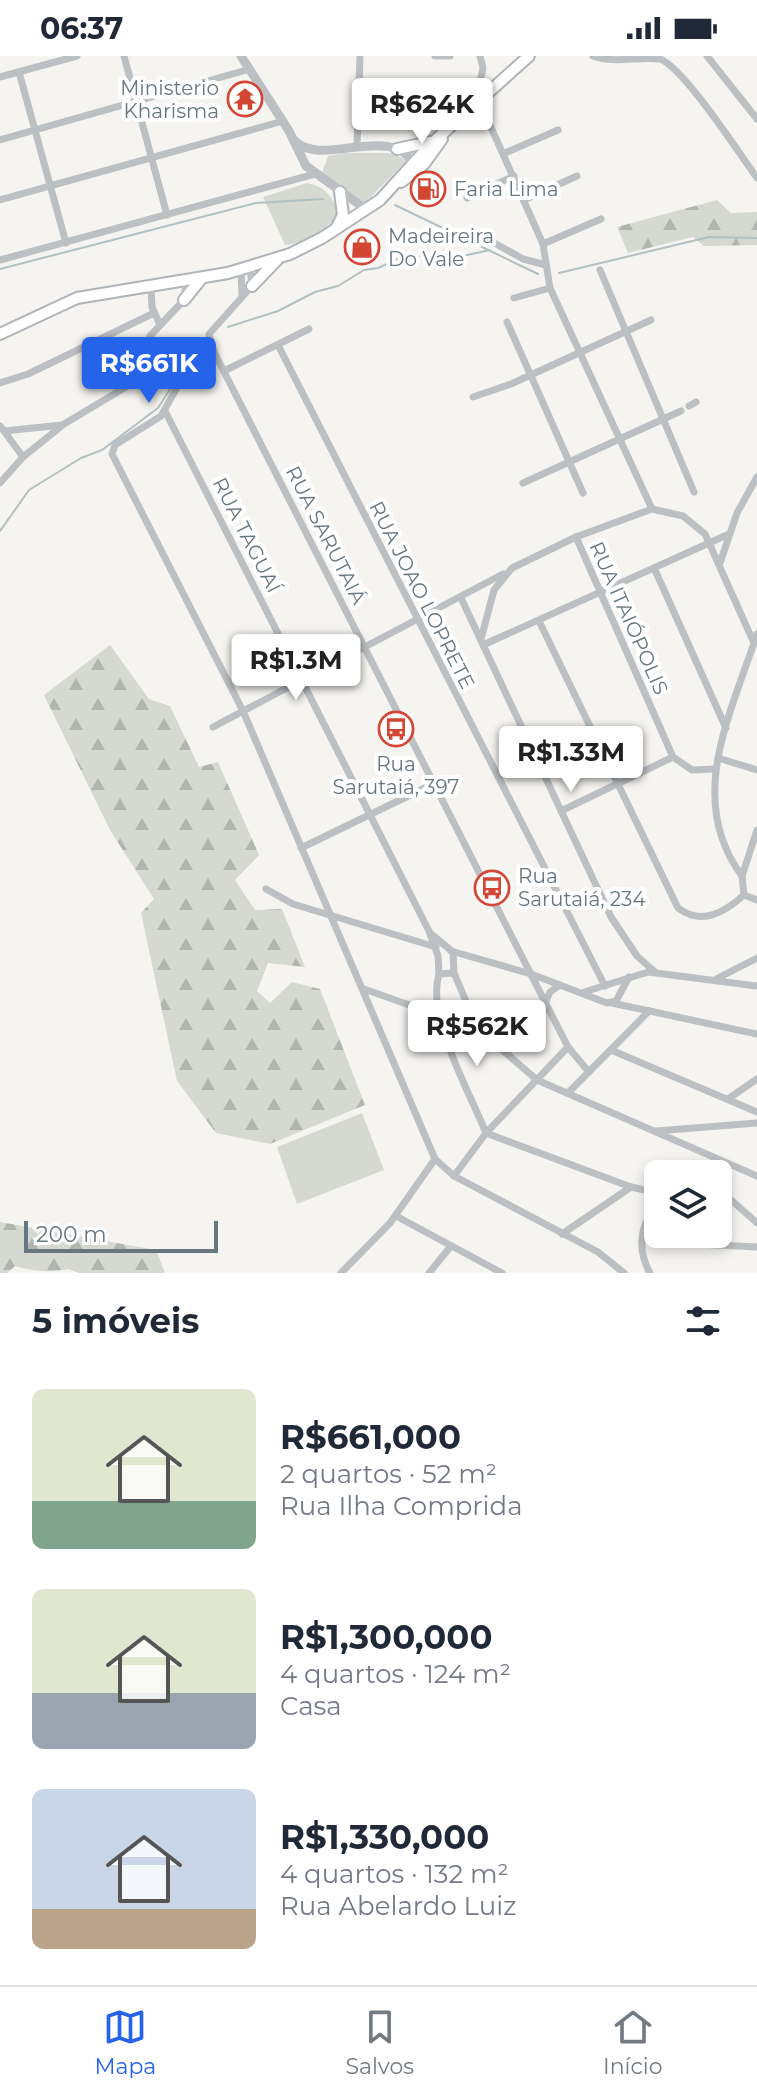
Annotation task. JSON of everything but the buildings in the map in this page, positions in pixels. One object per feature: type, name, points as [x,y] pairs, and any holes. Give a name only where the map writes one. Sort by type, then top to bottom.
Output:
[{"type":"main road","points":[[0,334],[77,298],[186,282],[246,268],[278,258],[333,232],[367,210],[394,187],[482,96],[529,56]]},
{"type":"main road","points":[[415,166],[447,130]]},
{"type":"main road","points":[[397,149],[435,140]]},
{"type":"main road","points":[[333,232],[343,215],[340,192]]},
{"type":"main road","points":[[252,286],[278,258]]},
{"type":"main road","points":[[184,300],[201,279]]},
{"type":"street","points":[[0,77],[77,56]]},
{"type":"street","points":[[124,56],[167,215]]},
{"type":"street","points":[[241,56],[295,141],[303,160],[316,175],[367,210]]},
{"type":"street","points":[[357,145],[360,56]]},
{"type":"street","points":[[435,56],[450,56]]},
{"type":"street","points":[[480,56],[482,96],[543,244],[550,288],[577,353],[652,509]]},
{"type":"street","points":[[593,56],[605,60],[648,57],[672,66],[757,178]]},
{"type":"street","points":[[707,56],[757,119]]},
{"type":"street","points":[[0,140],[250,69]]},
{"type":"street","points":[[19,72],[66,243]]},
{"type":"street","points":[[0,200],[283,121]]},
{"type":"street","points":[[505,153],[558,130]]},
{"type":"street","points":[[295,141],[306,150],[325,151],[357,145],[397,149],[415,166]]},
{"type":"street","points":[[316,175],[317,162],[325,151]]},
{"type":"street","points":[[0,260],[316,175]]},
{"type":"street","points":[[467,198],[514,176]]},
{"type":"street","points":[[524,200],[577,176]]},
{"type":"street","points":[[543,244],[601,219]]},
{"type":"street","points":[[482,236],[523,259],[546,265]]},
{"type":"street","points":[[246,268],[252,286],[210,332],[214,352],[184,375],[165,411],[115,445],[112,451],[114,460],[243,711],[435,1159],[454,1176],[598,1252],[624,1273]]},
{"type":"street","points":[[242,296],[246,268]]},
{"type":"street","points":[[600,270],[665,416],[694,492]]},
{"type":"street","points":[[0,483],[23,457],[64,424],[126,387],[146,343],[184,300],[186,282]]},
{"type":"street","points":[[151,287],[154,313],[160,325]]},
{"type":"street","points":[[514,298],[550,288]]},
{"type":"street","points":[[0,383],[28,374],[154,313]]},
{"type":"street","points":[[473,397],[531,375],[651,320]]},
{"type":"street","points":[[507,322],[583,493]]},
{"type":"street","points":[[224,371],[309,329]]},
{"type":"street","name":"RUA JOAO LOPRETE","points":[[278,345],[606,987]]},
{"type":"street","name":"RUA SARUTAIÁ","points":[[214,352],[545,1003],[568,1047],[589,1072]]},
{"type":"street","name":"RUA TAGUAÍ","points":[[165,411],[429,931],[438,956],[439,974],[434,990],[438,1015]]},
{"type":"street","points":[[523,483],[618,437],[681,411]]},
{"type":"street","points":[[2,428],[64,424]]},
{"type":"street","points":[[2,428],[23,457]]},
{"type":"street","points":[[720,564],[729,534],[757,477]]},
{"type":"street","points":[[213,727],[461,598],[512,568],[576,537],[652,509],[689,519],[711,544],[754,643]]},
{"type":"street","points":[[482,644],[655,570],[729,534]]},
{"type":"street","name":"RUA ITAIÓPOLIS","points":[[576,537],[673,757]]},
{"type":"street","points":[[482,644],[494,590],[512,568]]},
{"type":"street","points":[[655,570],[726,728]]},
{"type":"street","points":[[461,598],[611,917],[637,956],[655,972]]},
{"type":"street","points":[[539,621],[678,908],[692,915],[711,916],[730,907],[744,895]]},
{"type":"street","points":[[742,876],[718,835],[712,785],[726,728],[757,634]]},
{"type":"street","points":[[561,811],[673,757],[692,770],[715,769]]},
{"type":"street","points":[[718,758],[757,770]]},
{"type":"street","points":[[301,848],[433,784]]},
{"type":"street","points":[[744,895],[742,876],[757,830]]},
{"type":"street","points":[[266,889],[293,904],[531,974],[607,1002],[757,1034]]},
{"type":"street","points":[[744,895],[757,900]]},
{"type":"street","name":"RUA TAGUAÍ","points":[[429,931],[453,952]]},
{"type":"street","points":[[453,952],[454,973],[471,1013],[500,1048],[537,1080],[757,1176]]},
{"type":"street","points":[[607,1002],[632,976],[637,956]]},
{"type":"street","points":[[715,979],[757,958]]},
{"type":"street","points":[[727,981],[736,970]]},
{"type":"street","points":[[582,992],[655,972],[757,986]]},
{"type":"street","points":[[439,974],[454,973]]},
{"type":"street","points":[[545,1003],[550,992],[560,985]]},
{"type":"street","points":[[606,987],[636,1009]]},
{"type":"street","points":[[606,987],[607,1002]]},
{"type":"street","points":[[364,989],[438,1015],[471,1013]]},
{"type":"street","points":[[569,1092],[649,1011]]},
{"type":"street","points":[[438,1015],[486,1133],[644,1190]]},
{"type":"street","points":[[454,1176],[486,1133],[568,1047]]},
{"type":"street","points":[[611,1050],[757,1112]]},
{"type":"street","points":[[728,1099],[757,1079]]},
{"type":"street","points":[[654,1131],[757,1123]]},
{"type":"street","points":[[341,1273],[359,1258],[396,1216],[435,1159]]},
{"type":"street","points":[[562,1234],[631,1187]]},
{"type":"street","points":[[732,1201],[757,1223]]},
{"type":"street","points":[[396,1216],[499,1272]]},
{"type":"street","points":[[639,1273],[649,1271],[642,1247],[644,1226]]},
{"type":"street","points":[[429,1273],[451,1246]]},
{"type":"street","points":[[732,1246],[757,1247]]},
{"type":"green space","points":[[390,153],[407,160],[365,203],[322,173],[328,156]]},
{"type":"green space","points":[[307,183],[327,193],[339,213],[315,235],[285,245],[263,197]]},
{"type":"green space","points":[[717,200],[731,213],[757,212],[757,245],[704,246],[693,237],[628,253],[617,227]]},
{"type":"green space","points":[[110,645],[149,699],[170,706],[199,767],[218,762],[259,855],[235,880],[255,910],[282,909],[305,967],[268,963],[257,991],[270,1003],[292,982],[320,989],[365,1105],[270,1144],[216,1133],[177,1081],[141,913],[154,899],[110,830],[44,695]]},
{"type":"green space","points":[[362,1113],[384,1170],[297,1204],[277,1147]]},
{"type":"green space","points":[[0,1222],[156,1250],[165,1273],[79,1273],[68,1269],[42,1271],[15,1266],[7,1273],[0,1273]]},
{"type":"waterway","points":[[0,269],[256,203],[323,199]]},
{"type":"waterway","points":[[395,205],[538,274]]},
{"type":"waterway","points":[[559,273],[709,237],[757,238]]},
{"type":"waterway","points":[[228,327],[278,311],[315,292],[338,286],[364,270],[378,268],[407,255],[449,259],[490,250]]},
{"type":"waterway","points":[[0,531],[29,490],[81,458],[102,450],[158,408],[188,361],[203,349]]},
{"type":"place","name":"Ministerio Kharisma","points":[[245,99]]},
{"type":"place","name":"Faria Lima","points":[[428,189]]},
{"type":"place","name":"Madeireira Do Vale","points":[[362,247]]},
{"type":"place","name":"Rua Sarutaiá, 397","points":[[396,729]]},
{"type":"place","name":"Rua Sarutaiá, 234","points":[[492,888]]}]
